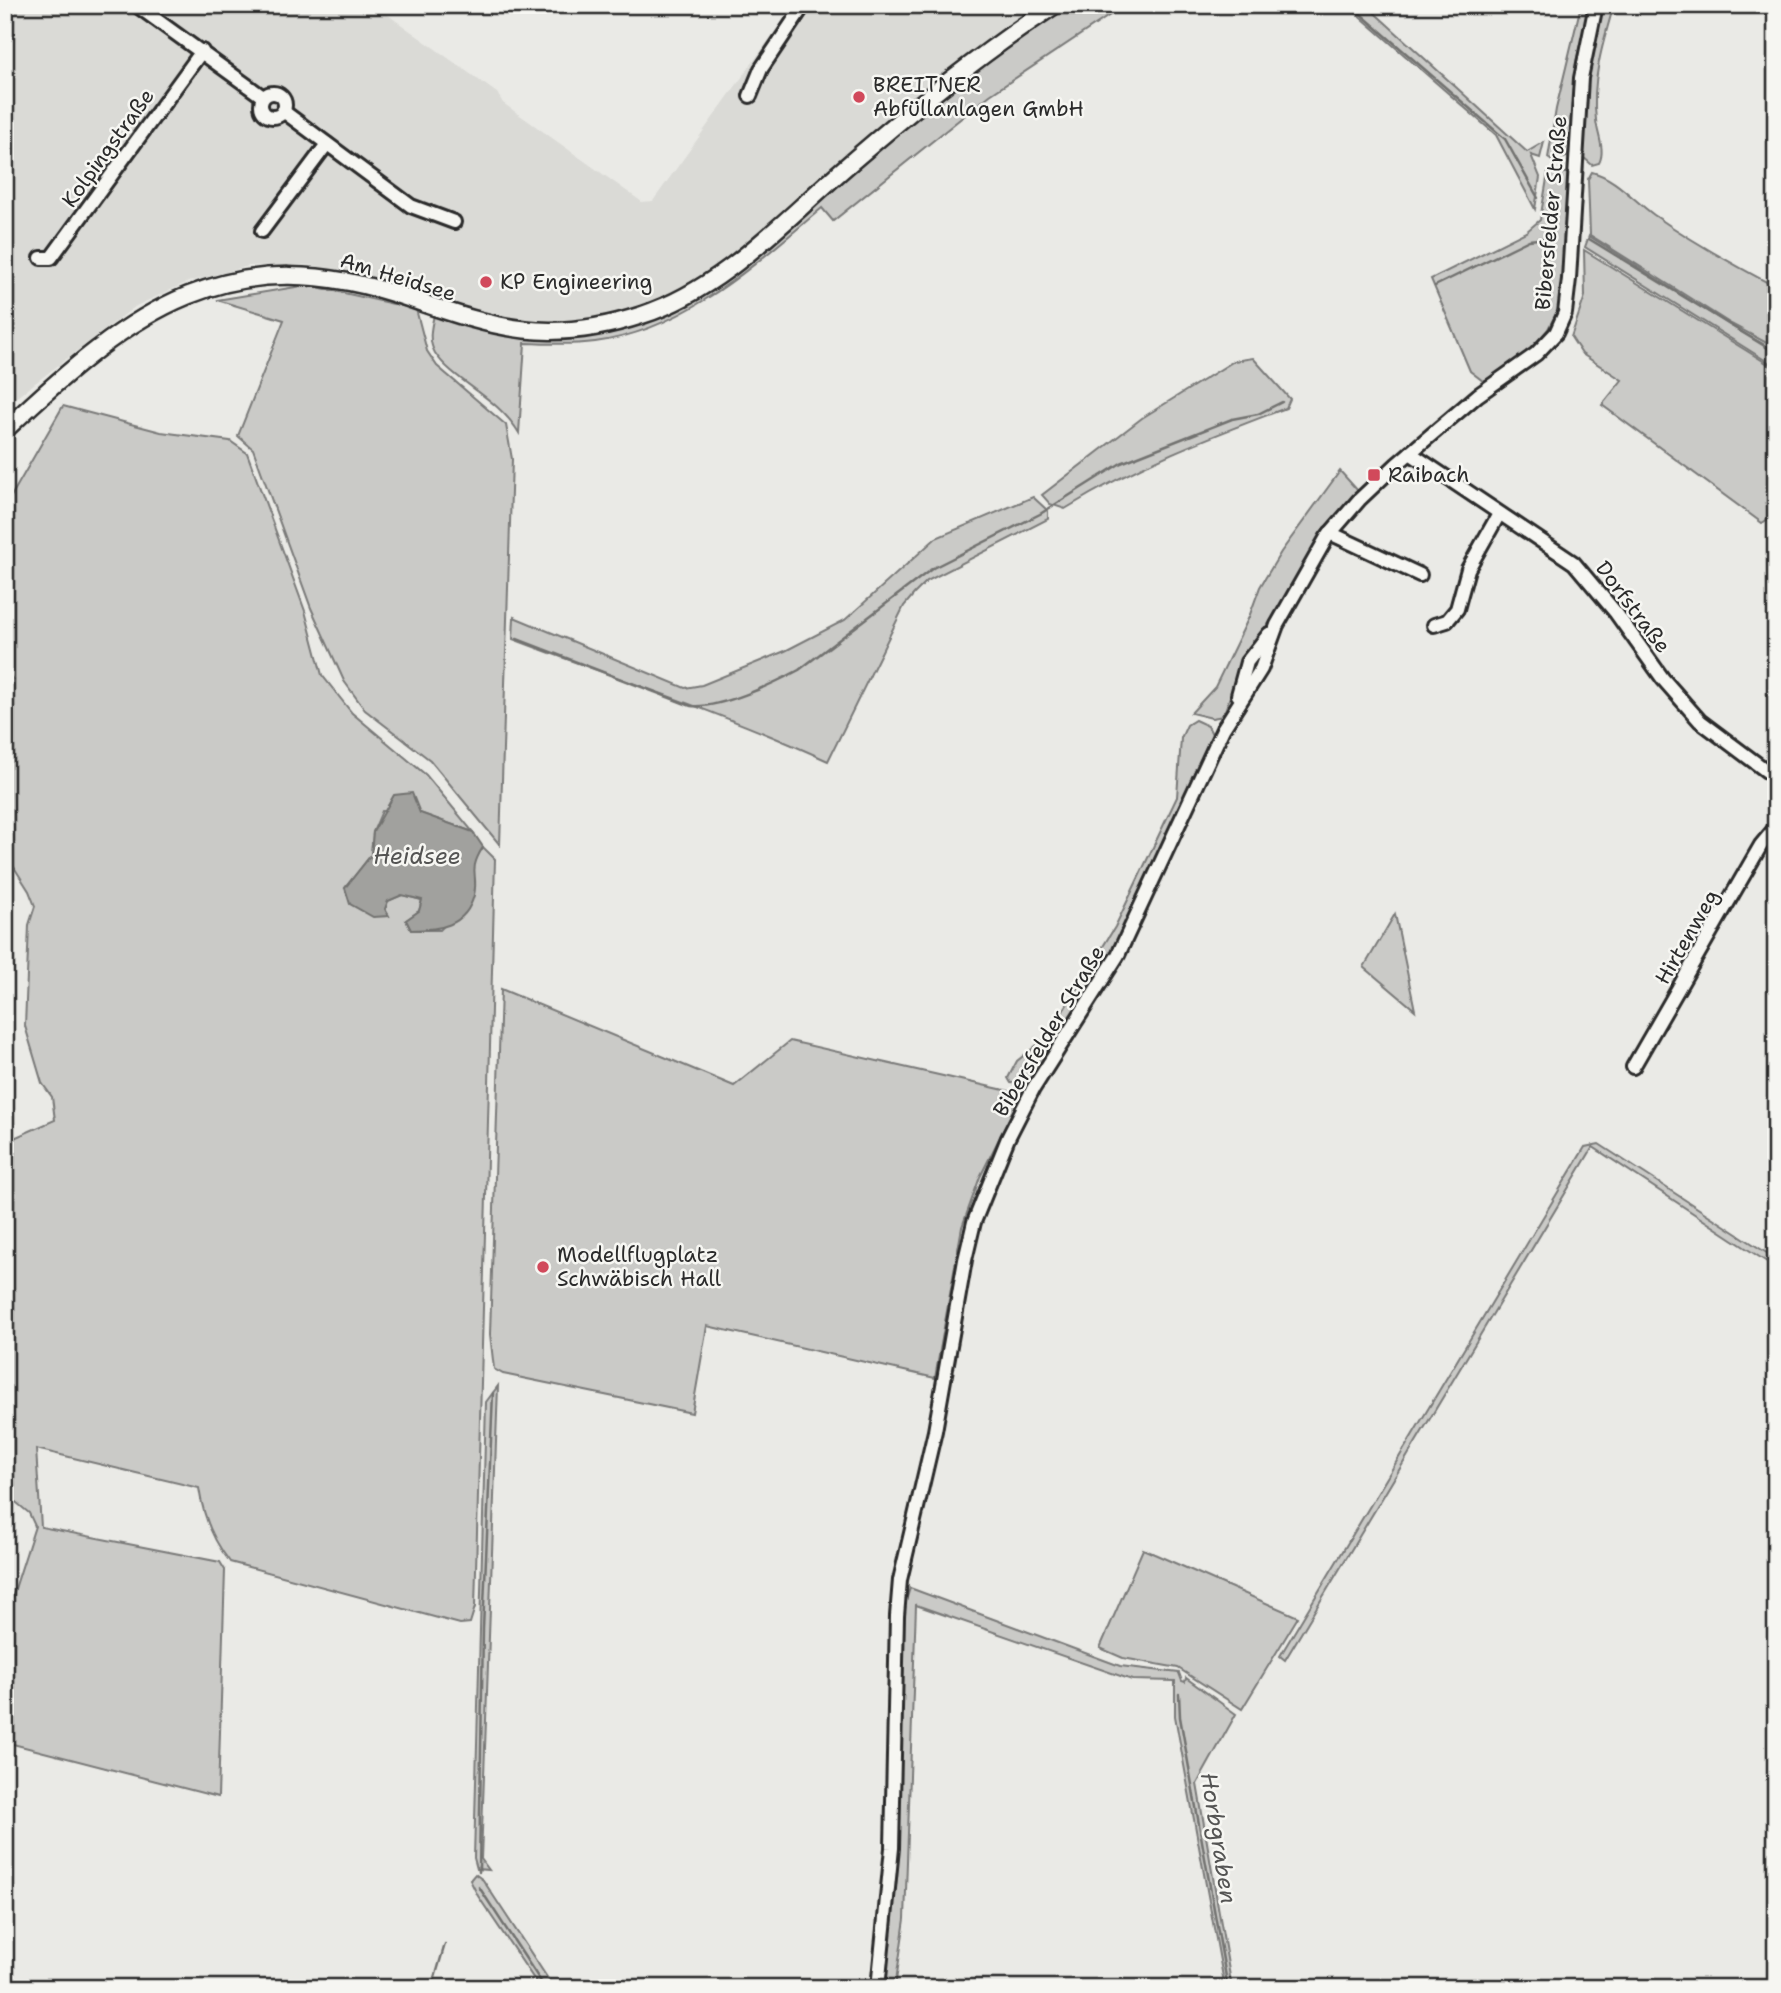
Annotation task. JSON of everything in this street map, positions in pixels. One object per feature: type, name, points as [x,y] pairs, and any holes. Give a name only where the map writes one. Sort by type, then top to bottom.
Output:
[{"type":"main road","name":"Am Heidsee","points":[[5,430],[109,337],[166,302],[221,283],[272,276],[332,278],[409,299],[482,324],[528,330],[583,329],[611,324],[663,307],[717,276],[972,62],[1055,5]]},
{"type":"street","points":[[136,5],[263,97],[272,93],[282,97],[283,111],[411,206],[454,222]]},
{"type":"street","points":[[750,96],[761,69],[804,5]]},
{"type":"street","name":"Bibersfelder Straße","points":[[878,1988],[892,1849],[900,1580],[926,1475],[974,1223],[1008,1138],[1033,1089],[1118,955],[1235,705],[1247,662],[1277,625],[1310,564],[1331,533],[1359,500],[1478,395],[1536,354],[1556,333],[1569,279],[1581,78],[1596,5]]},
{"type":"street","name":"Kolpingstraße","points":[[41,258],[51,258],[202,51]]},
{"type":"street","points":[[262,231],[327,144]]},
{"type":"street","name":"Dorfstraße","points":[[1410,453],[1499,514],[1550,544],[1579,567],[1663,679],[1700,721],[1776,778]]},
{"type":"street","points":[[1434,625],[1447,621],[1457,609],[1468,569],[1499,514]]},
{"type":"street","points":[[1331,533],[1420,575]]},
{"type":"street","name":"Hirtenweg","points":[[1633,1066],[1761,845],[1776,827]]},
{"type":"shaded area","points":[[5,5],[374,5],[497,93],[503,103],[642,202],[653,201],[794,5],[1045,5],[817,183],[705,276],[668,297],[627,313],[577,323],[486,319],[358,276],[311,265],[249,266],[188,282],[136,306],[5,406]]},
{"type":"shaded area","points":[[1066,5],[1125,5],[990,95],[833,221],[822,208],[718,292],[659,324],[628,335],[595,342],[525,343],[519,433],[499,409],[453,373],[435,353],[431,339],[434,315],[468,327],[497,333],[667,313],[970,74]]},
{"type":"shaded area","points":[[1338,5],[1366,5],[1527,152],[1544,142],[1540,158],[1531,155],[1540,177],[1535,209],[1496,135],[1355,12]]},
{"type":"shaded area","points":[[1581,5],[1590,5],[1576,62],[1569,150],[1567,157],[1552,161],[1548,158],[1556,109]]},
{"type":"shaded area","points":[[1601,5],[1614,5],[1602,47],[1595,91],[1601,158],[1599,163],[1592,165],[1582,156],[1586,90]]},
{"type":"shaded area","points":[[1592,172],[1617,185],[1684,235],[1776,287],[1776,348],[1731,324],[1590,235],[1588,179]]},
{"type":"shaded area","points":[[1548,173],[1568,173],[1561,304],[1548,329],[1532,348],[1498,375],[1483,381],[1470,371],[1431,279],[1526,232],[1540,220]]},
{"type":"shaded area","points":[[1589,236],[1729,325],[1776,351],[1776,367],[1585,247]]},
{"type":"shaded area","points":[[1584,250],[1776,369],[1776,514],[1762,523],[1602,405],[1622,380],[1582,354],[1571,337],[1585,296]]},
{"type":"shaded area","points":[[308,285],[416,309],[427,351],[437,366],[506,425],[512,459],[500,845],[430,760],[365,710],[344,681],[311,608],[253,449],[238,436],[284,320],[217,300]]},
{"type":"shaded area","points":[[1253,358],[1290,399],[1286,408],[1146,465],[1065,509],[1050,504],[1042,495],[1142,418],[1234,361]]},
{"type":"shaded area","points":[[63,406],[161,432],[230,441],[247,453],[305,611],[322,675],[352,713],[426,775],[473,832],[420,813],[382,811],[373,832],[371,855],[345,888],[389,916],[385,910],[388,901],[402,895],[422,900],[419,911],[406,920],[411,930],[440,930],[474,895],[472,865],[483,847],[495,859],[475,1607],[470,1623],[460,1624],[230,1562],[209,1527],[199,1488],[36,1449],[41,1527],[220,1562],[225,1570],[218,1797],[5,1742],[5,1620],[35,1526],[29,1513],[5,1493],[5,1142],[55,1120],[52,1097],[42,1083],[25,1026],[29,925],[35,906],[29,891],[5,853],[5,720],[13,680],[5,667],[5,507]]},
{"type":"shaded area","points":[[1340,471],[1359,492],[1324,533],[1285,601],[1253,645],[1241,666],[1223,716],[1212,718],[1191,713],[1215,687],[1249,617],[1260,587],[1281,552]]},
{"type":"shaded area","points":[[1033,497],[1048,511],[1048,519],[927,581],[904,606],[828,761],[711,712],[513,639],[514,617],[685,688],[702,685],[785,651],[845,620],[936,538]]},
{"type":"shaded area","points":[[1195,720],[1208,726],[1213,736],[1138,907],[1031,1085],[1011,1083],[1008,1078],[1017,1061],[1047,1037],[1115,927],[1177,797],[1181,738],[1187,725]]},
{"type":"shaded area","points":[[1395,914],[1415,1010],[1364,967]]},
{"type":"shaded area","points":[[501,989],[734,1086],[790,1041],[1013,1092],[1019,1099],[980,1177],[962,1227],[935,1378],[707,1326],[692,1413],[503,1374],[494,1369],[490,1334]]},
{"type":"shaded area","points":[[1599,1144],[1776,1259],[1776,1268],[1593,1147],[1285,1660],[1280,1656],[1585,1147]]},
{"type":"shaded area","points":[[498,1386],[481,1859],[489,1870],[477,1869],[474,1858],[486,1402]]},
{"type":"shaded area","points":[[1143,1549],[1298,1617],[1242,1709],[1178,1668],[1123,1658],[1100,1648]]},
{"type":"shaded area","points":[[910,1588],[1120,1666],[1179,1673],[1182,1681],[1185,1682],[1186,1678],[1236,1714],[1197,1784],[1232,1988],[1225,1988],[1175,1716],[1175,1681],[1132,1680],[916,1605],[905,1919],[895,1988],[882,1988],[897,1868],[903,1610]]},
{"type":"shaded area","points":[[475,1874],[483,1880],[554,1988],[540,1988],[478,1896],[470,1880]]},
{"type":"water","name":"Heidsee","points":[[412,793],[420,813],[473,832],[483,847],[474,868],[474,895],[465,914],[450,924],[431,929],[411,930],[406,920],[419,911],[422,900],[402,895],[388,901],[385,909],[389,916],[373,917],[350,904],[345,888],[371,855],[373,832],[394,795]]},
{"type":"waterway","points":[[1222,11],[1273,5]]},
{"type":"waterway","points":[[1346,5],[1355,9],[1505,139],[1538,198]]},
{"type":"waterway","points":[[1435,286],[1529,240],[1555,237],[1547,213]]},
{"type":"waterway","points":[[1589,239],[1776,353]]},
{"type":"waterway","points":[[517,639],[691,706],[731,700],[799,670],[933,568],[1040,514],[1121,463],[1232,419],[1258,414],[1282,402]]},
{"type":"waterway","points":[[479,1872],[483,1629],[493,1393]]},
{"type":"waterway","name":"Horbgraben","points":[[1179,1694],[1180,1717],[1228,1988]]},
{"type":"waterway","points":[[479,1887],[545,1988]]},
{"type":"waterway","points":[[432,1988],[445,1944]]},
{"type":"place","name":"BREITNER Abfüllanlagen GmbH","points":[[859,97]]},
{"type":"place","name":"KP Engineering","points":[[486,282]]},
{"type":"place","name":"Raibach","points":[[1374,475]]},
{"type":"place","name":"Modellflugplatz Schwäbisch Hall","points":[[543,1267]]}]
